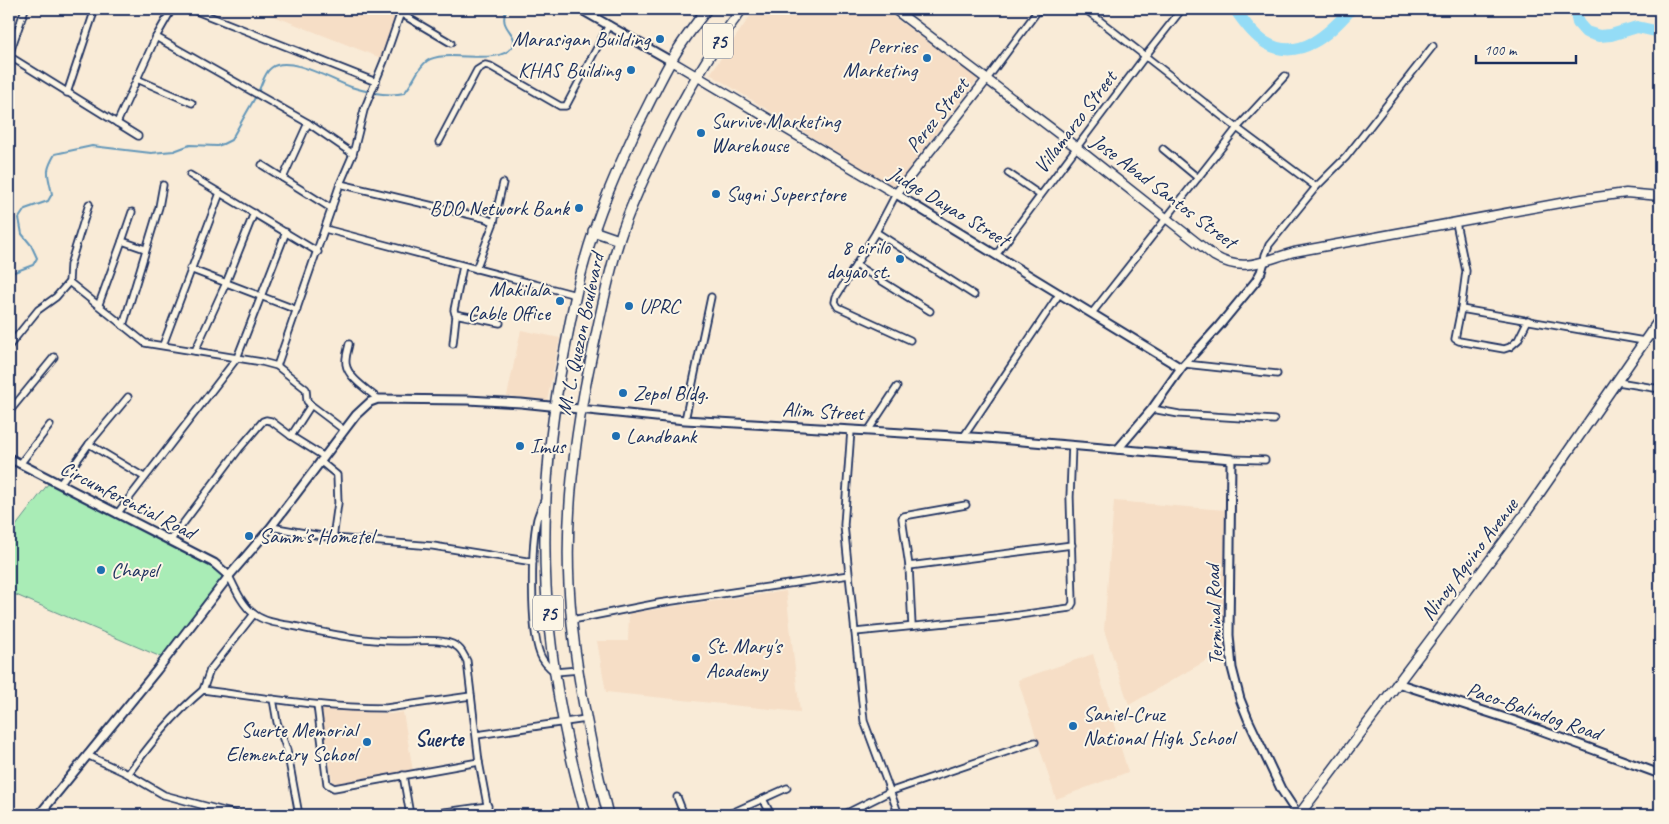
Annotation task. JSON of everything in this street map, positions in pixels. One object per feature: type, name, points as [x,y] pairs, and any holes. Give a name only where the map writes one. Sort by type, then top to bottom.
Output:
[{"type":"main road","name":"M. L. Quezon Boulevard","points":[[586,815],[564,722],[555,672],[546,585],[546,496],[555,407],[576,295],[593,231],[623,157],[671,61],[707,9]]},
{"type":"main road","name":"M. L. Quezon Boulevard","points":[[608,815],[586,719],[572,620],[568,547],[570,496],[580,410],[603,302],[619,240],[649,168],[696,76],[711,51],[742,9]]},
{"type":"main road","name":"Jose Abad Santos Street","points":[[894,9],[1076,147],[1224,263],[1242,266],[1264,262],[1294,252],[1614,194],[1637,193],[1660,196]]},
{"type":"main road","name":"Judge Dayao Street","points":[[671,61],[896,194]]},
{"type":"main road","name":"Perez Street","points":[[896,194],[987,79]]},
{"type":"main road","points":[[593,231],[619,240]]},
{"type":"main road","name":"Ninoy Aquino Avenue","points":[[1298,815],[1528,511],[1660,319]]},
{"type":"street","points":[[25,9],[9,56],[138,136]]},
{"type":"street","points":[[67,93],[96,9]]},
{"type":"street","points":[[117,123],[156,37],[172,9]]},
{"type":"street","points":[[191,9],[375,85]]},
{"type":"street","points":[[580,9],[671,61]]},
{"type":"street","name":"Perez Street","points":[[987,79],[1039,9]]},
{"type":"street","points":[[1085,9],[1316,187]]},
{"type":"street","name":"Villamarzo Street","points":[[996,255],[1182,9]]},
{"type":"street","points":[[277,366],[401,11],[451,43]]},
{"type":"street","points":[[439,142],[477,70],[485,65],[490,66],[560,106],[566,106],[609,25]]},
{"type":"street","points":[[156,37],[308,123],[352,154]]},
{"type":"street","points":[[1118,449],[1152,409],[1183,366],[1220,326],[1256,281],[1270,246],[1316,187],[1352,149],[1433,46]]},
{"type":"street","points":[[1092,313],[1237,128],[1285,76]]},
{"type":"street","points":[[137,79],[192,103]]},
{"type":"street","points":[[283,178],[308,123]]},
{"type":"street","points":[[1162,149],[1198,178]]},
{"type":"street","points":[[262,165],[332,209]]},
{"type":"street","points":[[1008,173],[1040,196]]},
{"type":"street","points":[[190,175],[318,252]]},
{"type":"street","points":[[476,270],[494,222],[503,183]]},
{"type":"street","points":[[340,184],[494,222]]},
{"type":"street","points":[[123,326],[159,207],[163,185]]},
{"type":"street","points":[[162,345],[220,193]]},
{"type":"street","name":"Perez Street","points":[[896,194],[876,232],[836,297],[835,304],[910,340]]},
{"type":"street","name":"Judge Dayao Street","points":[[896,194],[1183,366]]},
{"type":"street","points":[[9,346],[38,310],[56,298],[69,282],[70,265],[89,204]]},
{"type":"street","points":[[99,304],[132,212]]},
{"type":"street","points":[[195,351],[226,283],[254,213]]},
{"type":"street","points":[[1456,223],[1466,270],[1455,336],[1456,340],[1504,349],[1515,344],[1528,320]]},
{"type":"street","points":[[326,229],[576,295]]},
{"type":"street","points":[[118,514],[144,477],[237,358],[286,232]]},
{"type":"street","points":[[876,232],[974,295]]},
{"type":"street","points":[[122,241],[145,250]]},
{"type":"street","points":[[856,265],[930,311]]},
{"type":"street","points":[[453,344],[456,316],[454,310],[463,266]]},
{"type":"street","points":[[190,269],[297,310]]},
{"type":"street","points":[[69,282],[99,304],[145,343],[277,366],[306,389],[307,401],[311,405],[344,430]]},
{"type":"street","points":[[964,436],[1060,294]]},
{"type":"street","points":[[685,420],[711,297]]},
{"type":"street","points":[[1461,309],[1646,338],[1660,337]]},
{"type":"street","points":[[456,316],[500,323]]},
{"type":"street","points":[[52,815],[41,812],[157,670],[344,430],[363,407],[378,399],[358,382],[348,370],[346,357],[349,344]]},
{"type":"street","points":[[9,412],[54,357]]},
{"type":"street","points":[[1183,366],[1277,374]]},
{"type":"street","points":[[1618,382],[1660,389]]},
{"type":"street","points":[[868,431],[897,387]]},
{"type":"street","points":[[60,484],[89,444],[128,397]]},
{"type":"street","name":"Alim Street","points":[[378,399],[468,400],[685,420],[964,436],[1266,460]]},
{"type":"street","points":[[291,436],[311,405]]},
{"type":"street","points":[[1152,409],[1170,414],[1274,420]]},
{"type":"street","points":[[170,541],[240,448],[263,421],[266,420],[271,421],[322,459],[337,475],[338,503],[333,538]]},
{"type":"street","points":[[20,464],[50,425]]},
{"type":"street","points":[[852,430],[844,525],[864,721],[899,815]]},
{"type":"street","points":[[89,444],[144,477]]},
{"type":"street","points":[[855,632],[997,618],[1070,608],[1073,603],[1070,497],[1072,445]]},
{"type":"street","name":"Circumferential Road","points":[[9,458],[214,563],[229,576]]},
{"type":"street","name":"Terminal Road","points":[[1231,458],[1229,635],[1232,668],[1240,699],[1248,719],[1281,789],[1298,815]]},
{"type":"street","points":[[546,496],[538,516],[533,562],[533,602],[538,646],[545,663],[555,672],[579,670]]},
{"type":"street","points":[[912,626],[909,566],[902,518],[904,516],[966,505]]},
{"type":"street","points":[[270,527],[333,538],[433,546],[533,562]]},
{"type":"street","points":[[909,566],[1072,545]]},
{"type":"street","points":[[572,620],[659,602],[849,575]]},
{"type":"street","points":[[229,576],[248,608],[254,614],[270,622],[362,639],[398,642],[431,641],[458,646],[467,661],[479,762],[489,815]]},
{"type":"street","points":[[128,774],[160,731],[203,690],[210,670],[254,614]]},
{"type":"street","name":"Paco-Balindog Road","points":[[1397,683],[1518,722],[1660,774]]},
{"type":"street","points":[[203,690],[317,705],[386,708],[472,696]]},
{"type":"street","points":[[273,699],[277,722],[287,750],[299,815]]},
{"type":"street","points":[[317,705],[327,784],[334,788],[479,762]]},
{"type":"street","points":[[477,735],[586,719]]},
{"type":"street","points":[[843,815],[889,792],[1035,742]]},
{"type":"street","points":[[87,756],[128,774],[164,794],[239,815]]},
{"type":"street","points":[[403,775],[410,815]]},
{"type":"street","points":[[728,815],[787,788]]},
{"type":"street","points":[[677,797],[684,815]]},
{"type":"street","points":[[763,799],[771,815]]},
{"type":"street","points":[[424,815],[488,806]]},
{"type":"shaded area","points":[[256,9],[398,9],[381,58]]},
{"type":"shaded area","points":[[755,9],[883,9],[978,79],[894,188],[710,74]]},
{"type":"shaded area","points":[[521,330],[560,338],[547,401],[507,396]]},
{"type":"shaded area","points":[[1114,501],[1225,510],[1223,651],[1129,705],[1104,630]]},
{"type":"shaded area","name":"St. Mary's Academy","points":[[786,591],[800,712],[606,692],[597,641],[628,641],[629,613]]},
{"type":"shaded area","name":"Saniel-Cruz National High School","points":[[1093,654],[1128,772],[1056,799],[1018,680]]},
{"type":"shaded area","name":"Suerte Memorial Elementary School","points":[[324,708],[391,714],[403,712],[413,771],[333,784],[321,710]]},
{"type":"green space","points":[[48,484],[214,569],[223,576],[161,657],[9,592],[9,535]]},
{"type":"waterway","points":[[258,92],[271,68],[289,64],[311,70],[364,91],[384,94],[404,93],[424,64],[436,57],[484,57],[505,53],[512,47],[514,42],[504,21],[507,9]]},
{"type":"waterway","points":[[1235,9],[1249,28],[1266,43],[1279,48],[1291,49],[1303,47],[1314,42],[1334,27],[1351,9]]},
{"type":"waterway","points":[[1575,9],[1578,23],[1586,32],[1599,36],[1611,35],[1637,27],[1660,32]]},
{"type":"waterway","points":[[9,274],[33,265],[37,258],[31,245],[22,234],[19,218],[25,209],[48,201],[52,194],[48,169],[55,154],[92,146],[151,153],[174,151],[190,145],[217,146],[231,140],[256,96]]},
{"type":"place","name":"Marasigan Building","points":[[660,39]]},
{"type":"place","name":"Perries Marketing","points":[[927,58]]},
{"type":"place","name":"KHAS Building","points":[[631,70]]},
{"type":"place","name":"Survive Marketing Warehouse","points":[[701,133]]},
{"type":"place","name":"Sugni Superstore","points":[[716,194]]},
{"type":"place","name":"BDO Network Bank","points":[[579,208]]},
{"type":"place","name":"8 cirilo dayao st.","points":[[900,259]]},
{"type":"place","name":"Makilala Cable Office","points":[[560,301]]},
{"type":"place","name":"UPRC","points":[[629,306]]},
{"type":"place","name":"Zepol Bldg.","points":[[623,393]]},
{"type":"place","name":"Landbank","points":[[616,436]]},
{"type":"place","name":"Imus","points":[[520,446]]},
{"type":"place","name":"Samm's Hometel","points":[[249,536]]},
{"type":"place","name":"Chapel","points":[[101,570]]},
{"type":"place","name":"St. Mary's Academy","points":[[696,658]]},
{"type":"place","name":"Saniel-Cruz National High School","points":[[1073,726]]},
{"type":"place","name":"Suerte Memorial Elementary School","points":[[367,742]]},
{"type":"district","name":"Suerte","points":[[439,739]]}]
